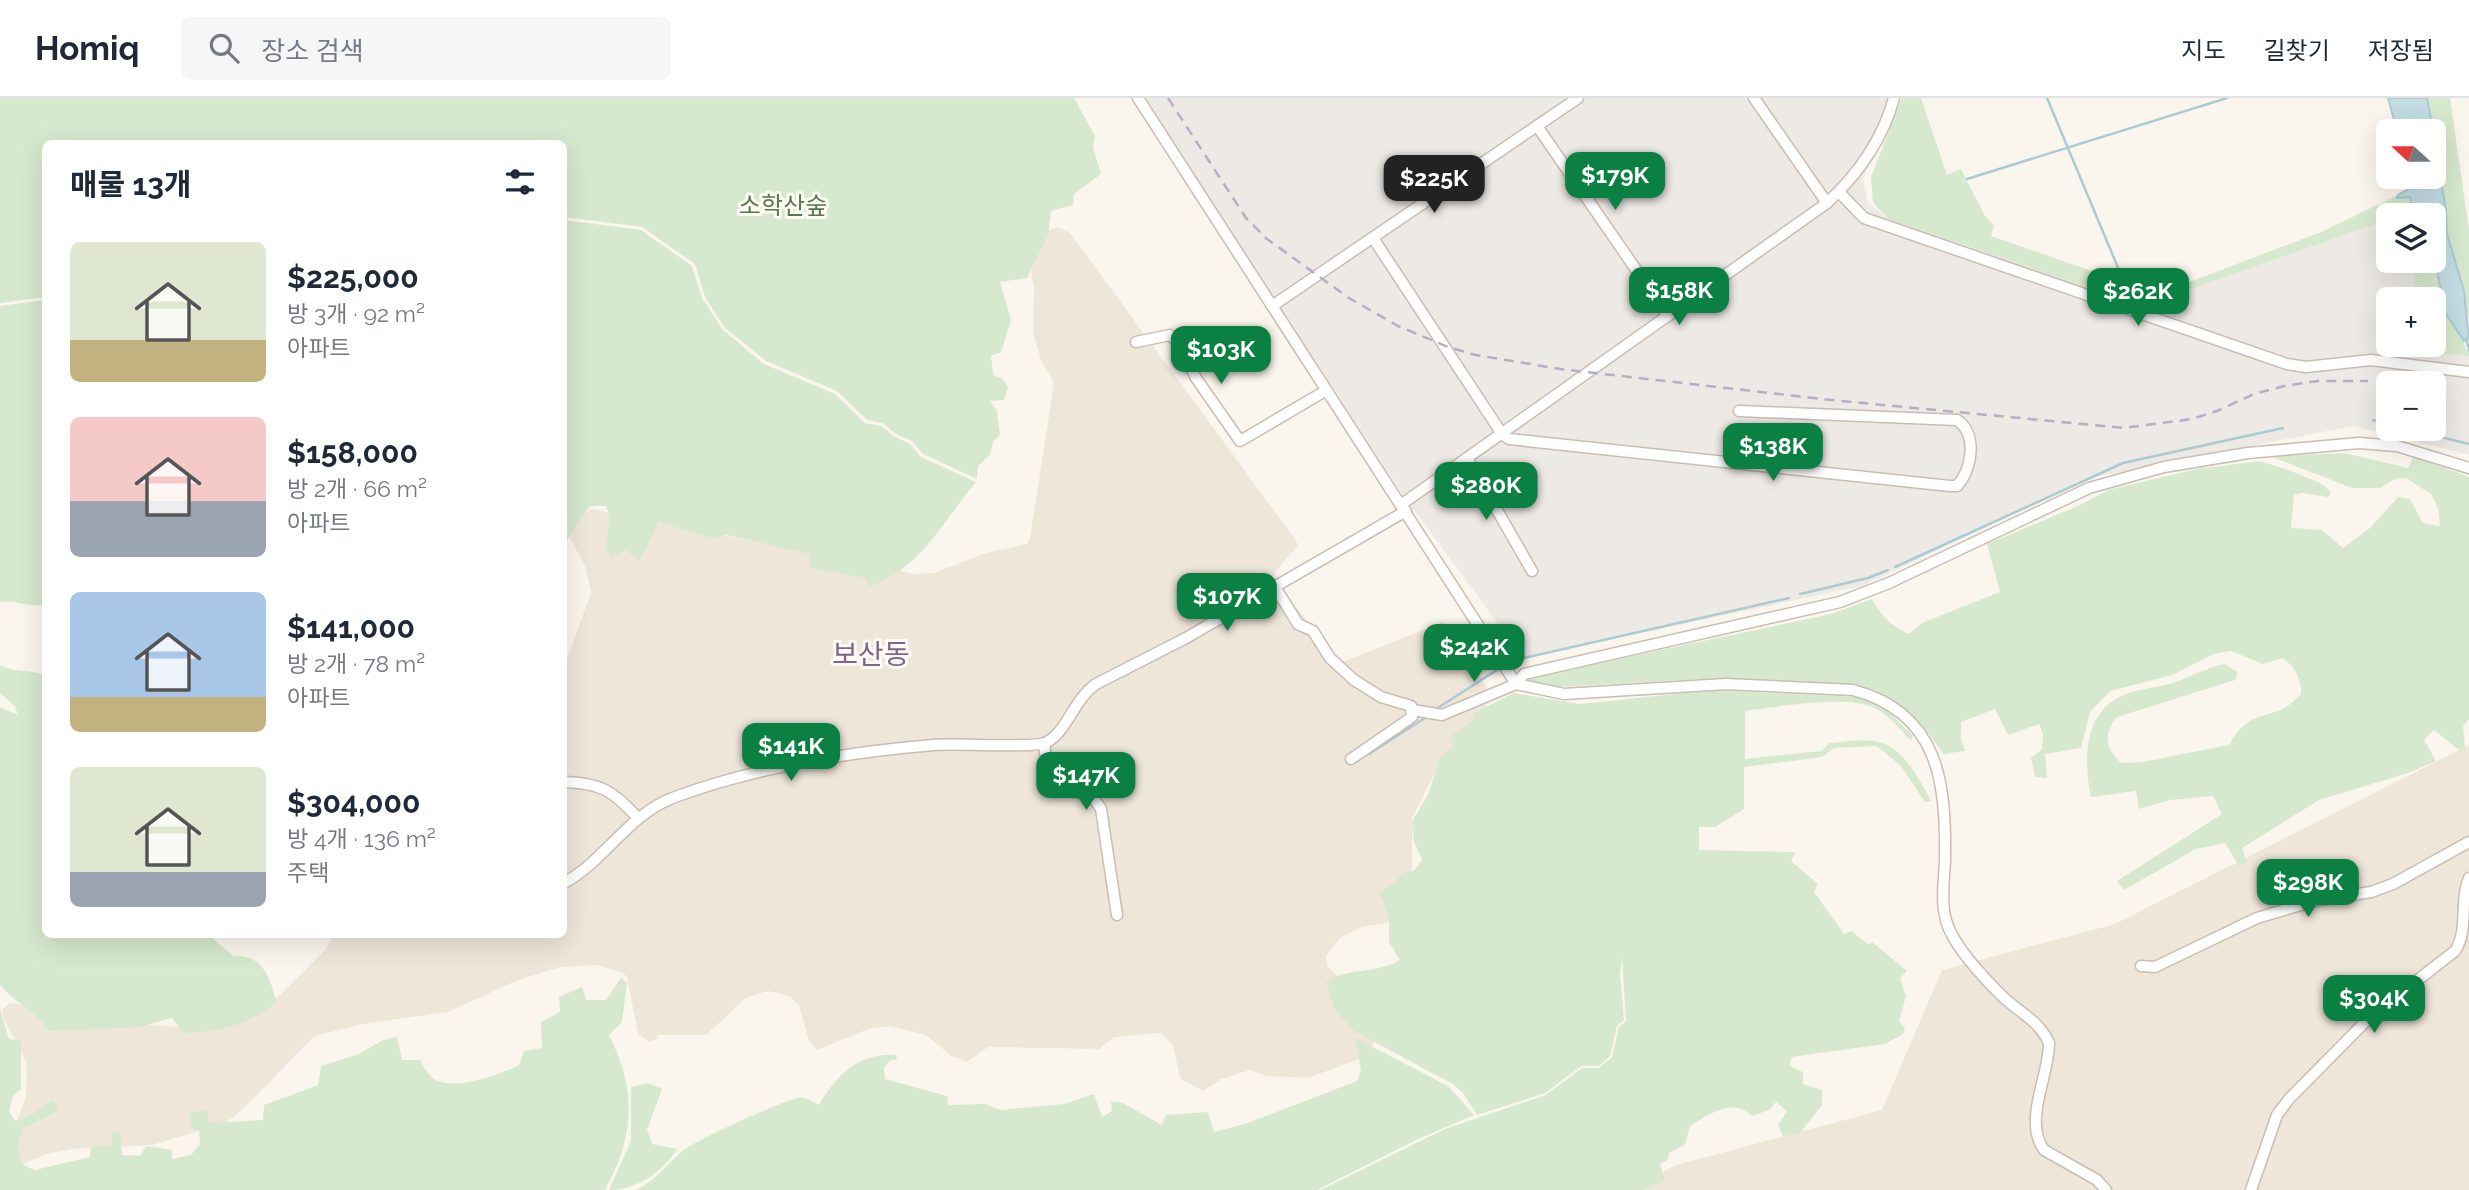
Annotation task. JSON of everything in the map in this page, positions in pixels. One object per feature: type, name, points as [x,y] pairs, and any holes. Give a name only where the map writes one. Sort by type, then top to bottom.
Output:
[{"type":"street","points":[[1138,98],[1516,684],[1564,694],[1726,684],[1853,690],[1880,700],[1909,721],[1921,735],[1940,771],[1945,920],[1951,933],[2003,996],[2044,1032],[2049,1043],[2035,1122],[2040,1144],[2044,1150],[2097,1180],[2106,1190]]},
{"type":"street","points":[[1272,306],[1578,98]]},
{"type":"street","points":[[1754,98],[1827,203]]},
{"type":"street","points":[[567,881],[582,873],[637,817],[674,797],[828,758],[942,745],[1044,743],[1059,732],[1084,692],[1275,587],[1404,508],[1467,458],[1827,203],[1839,192],[1876,141],[1894,98]]},
{"type":"street","points":[[1537,126],[1668,316]]},
{"type":"street","points":[[1839,192],[1864,218],[2287,364],[2306,367],[2371,360],[2469,372]]},
{"type":"street","points":[[1373,238],[1502,434],[1509,439],[1957,486],[1968,467],[1968,431],[1957,420],[1739,411]]},
{"type":"street","points":[[1136,342],[1170,335],[1180,345],[1196,378],[1240,441],[1325,391]]},
{"type":"street","points":[[1275,587],[1298,624],[1313,631],[1330,659],[1366,690],[1411,706],[1413,710],[1442,715],[1516,684],[1524,674],[1538,670],[1840,602],[1889,583],[2089,488],[2164,467],[2248,453],[2359,443],[2397,446],[2469,468]]},
{"type":"street","points":[[1467,458],[1532,571]]},
{"type":"street","points":[[1351,759],[1412,717],[1413,710]]},
{"type":"street","points":[[1044,743],[1050,789],[1081,791],[1096,800],[1101,809],[1117,915]]},
{"type":"street","points":[[567,782],[595,784],[612,793],[637,817]]},
{"type":"street","points":[[2141,966],[2155,967],[2257,918],[2314,901],[2371,892],[2393,884],[2469,842]]},
{"type":"street","points":[[2251,1190],[2277,1115],[2289,1099],[2369,1018],[2455,951],[2462,936],[2462,898],[2469,878]]},
{"type":"shaded area","points":[[1143,98],[1897,98],[1863,179],[1868,203],[1888,219],[2143,306],[2376,224],[2376,273],[2413,273],[2416,287],[2376,287],[2376,357],[2469,356],[2469,455],[2413,441],[2446,441],[2446,371],[2376,371],[2376,432],[2353,426],[2090,478],[1862,586],[1523,658],[1399,489]]},
{"type":"shaded area","points":[[1058,227],[1070,233],[1295,539],[1298,545],[1272,576],[1340,663],[1443,622],[1487,687],[1486,707],[1435,772],[1412,818],[1412,871],[1399,921],[1361,927],[1340,938],[1326,956],[1328,967],[1356,992],[1375,1040],[1367,1056],[1308,1078],[1266,1076],[1250,1070],[1221,1079],[1203,1091],[1180,1078],[1173,1045],[1161,1033],[1114,1037],[1099,1049],[988,1047],[967,1062],[950,1055],[926,1035],[890,1026],[868,1029],[817,1050],[809,1041],[799,1005],[789,996],[768,991],[747,997],[706,1035],[659,1035],[656,1040],[649,1042],[638,1034],[627,977],[623,973],[598,965],[560,967],[518,980],[448,1012],[363,1024],[315,1036],[242,1110],[225,1123],[152,1145],[73,1149],[47,1154],[20,1165],[7,1147],[26,1097],[27,1063],[3,1018],[2,1010],[8,1004],[14,1003],[69,1020],[214,1029],[278,997],[325,950],[331,938],[567,938],[567,659],[591,593],[585,565],[569,537],[572,524],[591,509],[916,574],[934,573],[986,553],[1027,544],[1054,383],[1041,360],[1033,333],[1034,288],[1031,271],[1039,244],[1049,230]]},
{"type":"shaded area","points":[[2469,745],[2469,1190],[1635,1190],[1673,1166],[1882,1110],[1942,970],[2115,924]]},
{"type":"green space","name":"소학산숲","points":[[0,98],[1074,98],[1095,136],[1093,147],[1101,174],[1074,194],[1073,205],[1051,211],[1048,235],[1027,278],[1000,282],[1011,320],[1001,352],[991,356],[993,375],[1002,378],[1008,387],[1004,400],[990,401],[997,411],[1000,435],[993,442],[990,455],[978,466],[977,479],[923,454],[912,441],[896,434],[883,423],[867,420],[837,391],[766,361],[725,328],[705,297],[695,264],[642,227],[567,217],[567,140],[42,140],[42,297],[0,303]]},
{"type":"green space","points":[[1902,98],[1921,98],[1947,175],[1961,169],[1985,216],[1994,226],[1991,236],[2141,288],[2153,296],[2321,232],[2376,206],[2376,224],[2143,306],[1888,219],[1873,202],[1871,177]]},
{"type":"green space","points":[[2427,98],[2450,98],[2469,230],[2469,318],[2447,234],[2443,189],[2446,189],[2446,119],[2431,119]]},
{"type":"green space","points":[[2398,195],[2397,198],[2410,196],[2411,203],[2381,203]]},
{"type":"green space","points":[[567,220],[641,230],[692,266],[702,298],[723,330],[764,364],[835,394],[865,423],[881,426],[910,444],[921,457],[976,482],[916,557],[886,579],[867,587],[867,578],[809,568],[810,554],[726,535],[715,539],[658,522],[640,561],[626,550],[612,557],[606,550],[610,517],[606,506],[590,506],[567,540]]},
{"type":"green space","points":[[2413,273],[2438,273],[2441,287],[2416,287]]},
{"type":"green space","points":[[42,300],[42,604],[0,602],[0,306]]},
{"type":"green space","points":[[2446,314],[2461,335],[2466,350],[2469,350],[2469,356],[2446,354]]},
{"type":"green space","points":[[2344,453],[2408,468],[2414,456],[2469,477],[2469,719],[2463,726],[2465,749],[2459,750],[2434,730],[2424,740],[2436,761],[2408,773],[2319,800],[2242,848],[2247,863],[2239,866],[2225,843],[2196,849],[2124,890],[2117,881],[2222,814],[2213,796],[2170,800],[2139,809],[2136,791],[2091,797],[2087,771],[2088,743],[2097,718],[2105,707],[2116,699],[2136,691],[2173,683],[2224,664],[2238,672],[2235,680],[2117,717],[2109,730],[2108,741],[2112,752],[2121,763],[2142,762],[2229,745],[2246,724],[2281,709],[2301,694],[2297,674],[2282,658],[2263,664],[2231,651],[2214,654],[2172,675],[2110,691],[2090,712],[2081,748],[2045,754],[2047,778],[2035,777],[2031,758],[2042,749],[2043,735],[2039,724],[2008,735],[1995,709],[1961,722],[1961,739],[1965,751],[1943,754],[1925,729],[1904,709],[1879,694],[1849,684],[1721,678],[1557,687],[1528,683],[1527,680],[1831,614],[1872,599],[1887,620],[1909,634],[1922,623],[2000,592],[1987,544],[2080,505],[2108,490],[2197,469],[2260,461],[2322,484],[2331,492],[2329,497],[2301,493],[2294,495],[2291,528],[2322,530],[2343,548],[2370,528],[2398,497],[2410,499],[2423,523],[2440,526],[2438,508],[2431,494],[2406,478],[2395,479],[2380,488],[2352,488],[2270,456]]},
{"type":"green space","points":[[0,665],[10,669],[42,673],[42,938],[212,938],[234,956],[252,959],[259,964],[268,976],[277,1002],[233,1026],[209,1031],[183,1033],[172,1018],[140,1027],[49,1031],[0,985],[0,707],[18,715],[15,706],[0,693]]},
{"type":"green space","points":[[1713,690],[1858,697],[1886,709],[1913,736],[1911,741],[1885,714],[1863,704],[1811,703],[1745,711],[1745,759],[1821,751],[1830,743],[1875,741],[1894,749],[1902,756],[1931,801],[1925,802],[1901,766],[1877,746],[1834,748],[1822,757],[1744,767],[1744,809],[1715,827],[1699,827],[1699,850],[1796,852],[1791,861],[1818,884],[1814,892],[1844,934],[1851,931],[1868,944],[1872,942],[1907,971],[1900,978],[1906,996],[1899,1022],[1905,1028],[1903,1034],[1885,1044],[1791,1057],[1790,1066],[1803,1072],[1803,1084],[1822,1090],[1822,1105],[1799,1134],[1783,1136],[1778,1125],[1787,1111],[1776,1102],[1769,1110],[1752,1116],[1737,1108],[1721,1109],[1690,1126],[1685,1145],[1669,1153],[1668,1160],[1660,1164],[1665,1181],[1643,1190],[1321,1190],[1445,1129],[1546,1095],[1582,1068],[1599,1068],[1612,1057],[1619,1027],[1626,1021],[1622,957],[1620,974],[1624,1020],[1617,1026],[1610,1056],[1599,1066],[1581,1066],[1545,1093],[1477,1115],[1463,1093],[1451,1083],[1354,1031],[1335,1011],[1326,982],[1344,974],[1382,967],[1400,960],[1389,942],[1389,918],[1379,892],[1396,882],[1402,873],[1414,871],[1422,860],[1414,842],[1412,822],[1429,793],[1439,759],[1453,747],[1452,736],[1473,720],[1473,714],[1513,693],[1580,704]]},
{"type":"green space","points":[[621,978],[627,983],[622,1022],[609,1035],[624,1075],[629,1113],[622,1150],[605,1190],[0,1190],[0,1009],[9,1039],[21,1041],[21,1089],[13,1096],[9,1110],[15,1121],[28,1117],[54,1100],[58,1111],[23,1128],[18,1146],[20,1155],[23,1165],[35,1170],[90,1157],[91,1147],[111,1146],[112,1133],[120,1130],[122,1155],[140,1156],[146,1146],[172,1150],[172,1159],[191,1155],[200,1144],[199,1130],[191,1128],[190,1113],[207,1109],[209,1123],[263,1120],[264,1105],[318,1085],[321,1066],[359,1054],[383,1040],[397,1037],[402,1060],[420,1060],[429,1075],[438,1081],[456,1083],[490,1077],[519,1065],[524,1051],[542,1048],[541,1022],[560,1012],[559,997],[582,987],[586,1000],[606,1000]]},
{"type":"green space","points":[[1355,1038],[1448,1086],[1474,1115],[1418,1139],[1317,1190],[636,1190],[650,1182],[685,1149],[706,1137],[791,1100],[807,1099],[819,1105],[850,1068],[883,1055],[896,1055],[897,1060],[890,1060],[884,1068],[885,1079],[947,1096],[948,1105],[985,1104],[1000,1110],[1064,1104],[1094,1094],[1102,1117],[1112,1111],[1111,1102],[1121,1102],[1162,1125],[1166,1115],[1208,1112],[1214,1132],[1248,1123],[1357,1081],[1361,1070]]},
{"type":"green space","points":[[648,1083],[662,1089],[647,1130],[652,1144],[677,1149],[664,1166],[648,1178],[629,1187],[609,1190],[631,1141],[631,1087]]},
{"type":"water","points":[[2388,98],[2427,98],[2431,119],[2394,119]]},
{"type":"water","points":[[2409,189],[2442,189],[2445,203],[2411,203],[2410,197],[2397,198]]},
{"type":"water","points":[[2446,210],[2447,234],[2464,291],[2469,339],[2464,341],[2446,314],[2446,287],[2440,287],[2437,273],[2446,273]]},
{"type":"waterway","points":[[2047,98],[2124,282]]},
{"type":"waterway","points":[[1967,179],[2227,98]]},
{"type":"waterway","points":[[2466,338],[2469,350]]},
{"type":"waterway","points":[[1895,567],[2123,463],[2283,428]]},
{"type":"waterway","points":[[2446,438],[2469,444]]},
{"type":"waterway","points":[[1800,594],[1868,578],[1888,570]]},
{"type":"waterway","points":[[1520,659],[1789,598]]},
{"type":"waterway","points":[[1433,711],[1500,668]]},
{"type":"waterway","points":[[1369,754],[1428,716]]},
{"type":"railway","points":[[1168,98],[1246,218],[1267,239],[1349,298],[1398,326],[1448,347],[1476,355],[1560,369],[1831,400],[2124,428],[2192,419],[2254,394],[2284,386],[2318,381],[2368,381]]},
{"type":"district","name":"보산동","points":[[871,654]]}]
